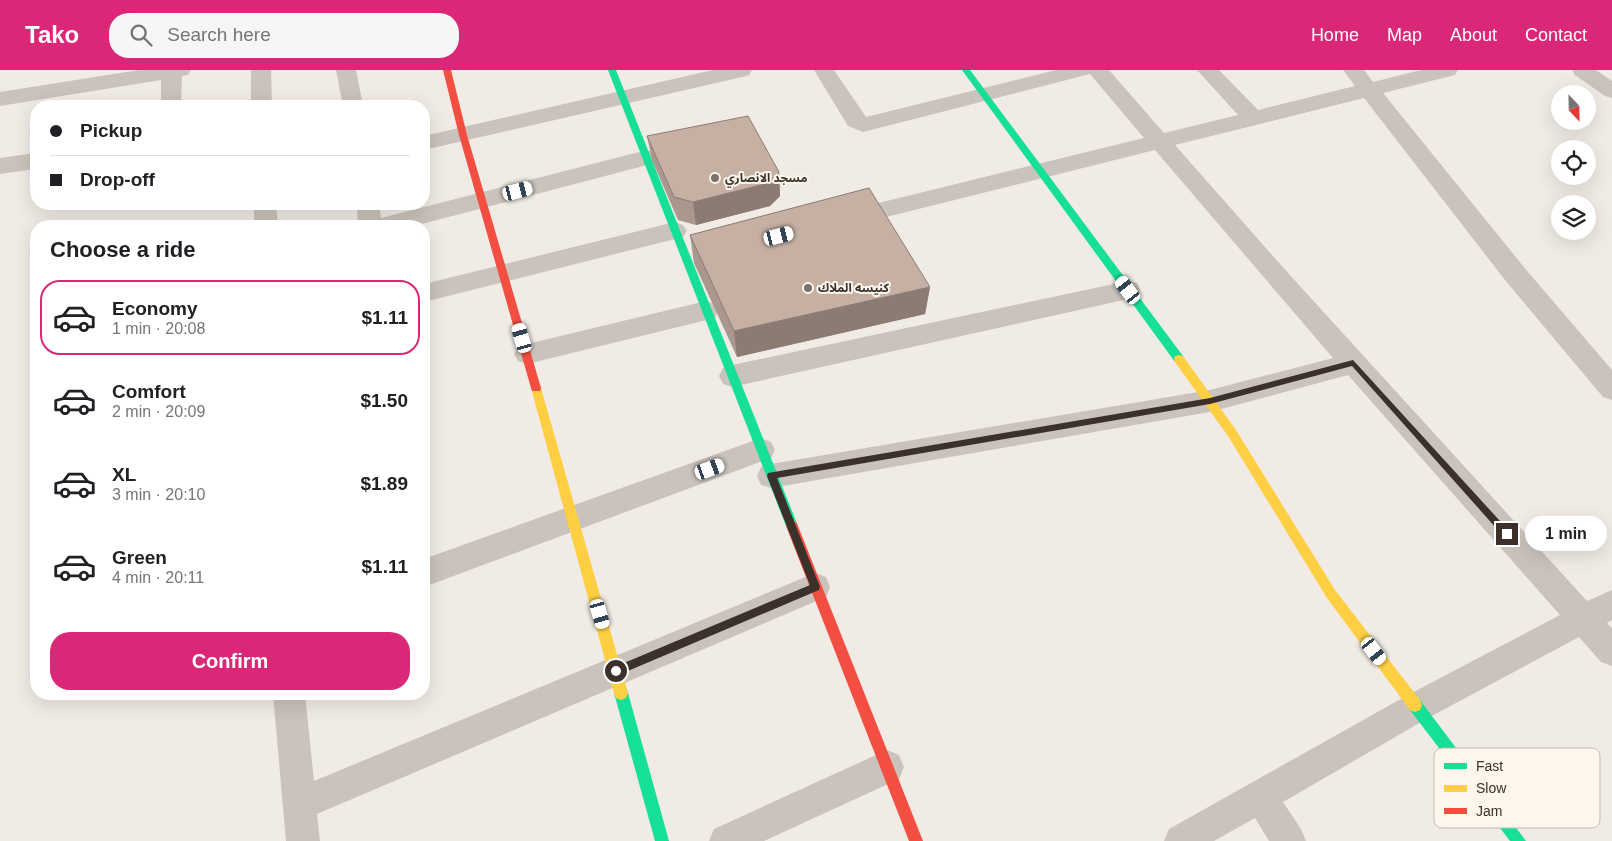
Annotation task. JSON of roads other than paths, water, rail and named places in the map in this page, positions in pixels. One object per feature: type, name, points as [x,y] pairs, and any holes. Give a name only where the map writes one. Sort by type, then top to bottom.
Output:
[{"type":"street","points":[[50,91],[56,70]]},
{"type":"street","points":[[0,99],[175,70],[172,100]]},
{"type":"street","points":[[261,70],[262,100]]},
{"type":"street","points":[[346,70],[352,100]]},
{"type":"street","points":[[447,70],[462,135],[527,354],[662,841]]},
{"type":"street","points":[[612,70],[675,230],[695,257],[706,311],[916,841]]},
{"type":"street","points":[[430,142],[742,70]]},
{"type":"street","points":[[824,70],[856,121],[863,125],[984,95],[1028,76],[1083,70]]},
{"type":"street","points":[[966,70],[1210,401],[1232,433],[1326,587],[1448,748]]},
{"type":"street","points":[[1098,70],[1353,363],[1612,652]]},
{"type":"street","points":[[1207,70],[1254,118]]},
{"type":"street","points":[[1353,70],[1514,273],[1612,389]]},
{"type":"street","points":[[830,223],[1448,70]]},
{"type":"street","points":[[1582,70],[1612,91]]},
{"type":"street","points":[[405,220],[647,158]]},
{"type":"street","points":[[0,166],[30,163]]},
{"type":"street","points":[[430,292],[675,230]]},
{"type":"street","points":[[732,376],[1128,290]]},
{"type":"street","points":[[527,354],[706,311]]},
{"type":"street","points":[[771,476],[1210,401],[1353,363]]},
{"type":"street","points":[[430,571],[761,450]]},
{"type":"street","points":[[300,804],[816,587]]},
{"type":"street","points":[[1181,841],[1417,707],[1612,604]]},
{"type":"street","points":[[290,700],[303,841]]},
{"type":"street","points":[[726,841],[887,767]]},
{"type":"street","points":[[1260,796],[1289,841]]},
{"type":"street","points":[[1509,828],[1519,841]]},
{"type":"place","name":"مسجد الانصاري","points":[[715,178]]},
{"type":"place","name":"كنيسه الملاك","points":[[808,288]]}]
